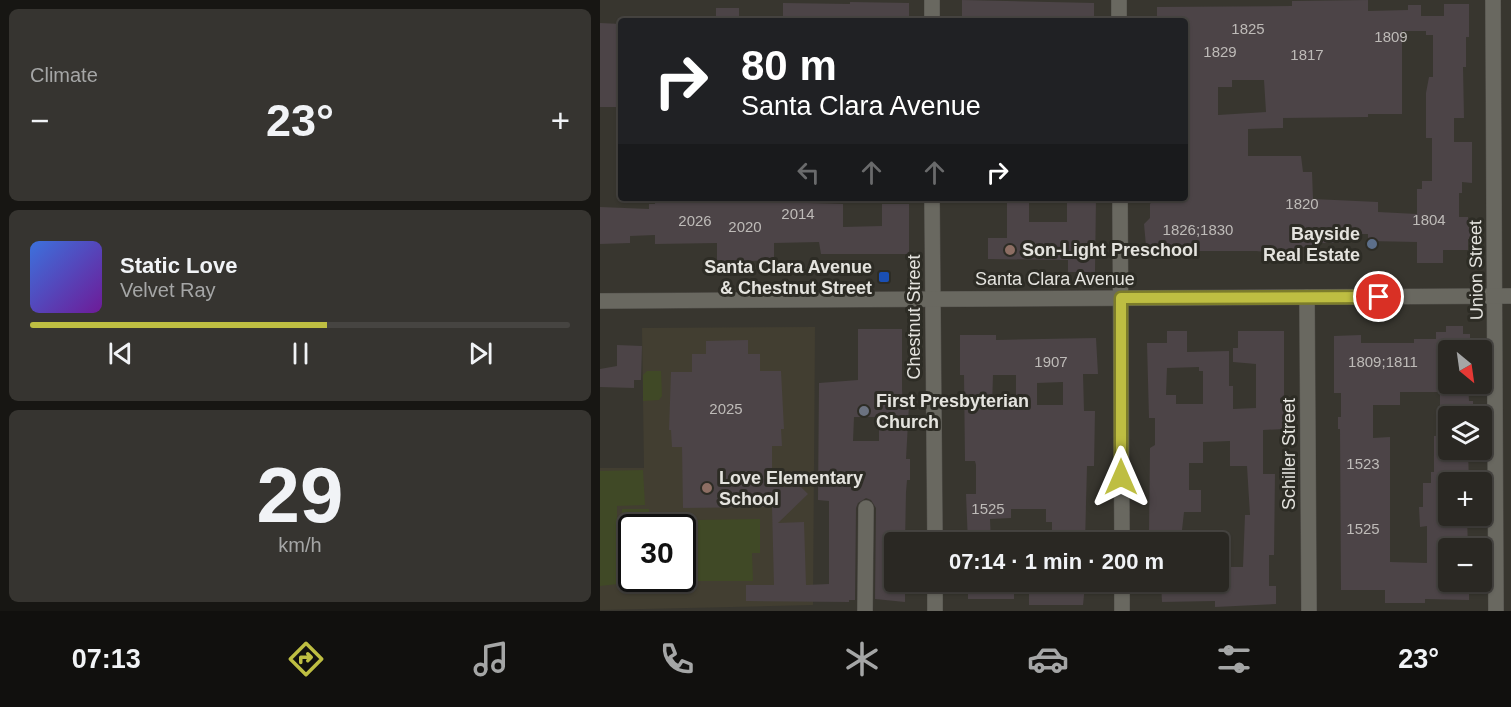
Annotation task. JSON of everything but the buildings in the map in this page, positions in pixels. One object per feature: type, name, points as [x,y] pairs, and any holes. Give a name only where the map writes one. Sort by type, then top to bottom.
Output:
[{"type":"street","points":[[932,0],[932,18]]},
{"type":"street","points":[[1119,0],[1119,18]]},
{"type":"street","name":"Union Street","points":[[1493,0],[1503,296],[1496,611]]},
{"type":"street","name":"Chestnut Street","points":[[932,201],[935,532]]},
{"type":"street","points":[[1120,201],[1122,532]]},
{"type":"street","name":"Santa Clara Avenue","points":[[600,301],[1503,296]]},
{"type":"street","name":"Schiller Street","points":[[1307,297],[1309,611]]},
{"type":"street","points":[[865,611],[866,508]]},
{"type":"street","points":[[935,592],[935,611]]},
{"type":"street","points":[[1122,592],[1122,611]]},
{"type":"shaded area","name":"Love Elementary School","points":[[815,327],[813,605],[600,610],[600,468],[644,468],[642,328]]},
{"type":"green space","points":[[647,371],[661,371],[662,396],[659,400],[643,401],[643,375]]},
{"type":"green space","points":[[643,470],[645,505],[617,506],[618,584],[600,586],[600,471]]},
{"type":"green space","points":[[622,509],[649,509],[649,514],[622,514]]},
{"type":"green space","points":[[760,519],[760,553],[752,553],[753,581],[696,581],[696,520]]},
{"type":"place","name":"Bayside Real Estate","points":[[1372,244]]},
{"type":"place","name":"Son-Light Preschool","points":[[1010,250]]},
{"type":"place","name":"Santa Clara Avenue & Chestnut Street","points":[[884,277]]},
{"type":"place","name":"First Presbyterian Church","points":[[864,411]]},
{"type":"place","name":"Love Elementary School","points":[[707,488]]},
{"type":"route","points":[[1121,477],[1121,298],[1379,297]]}]
